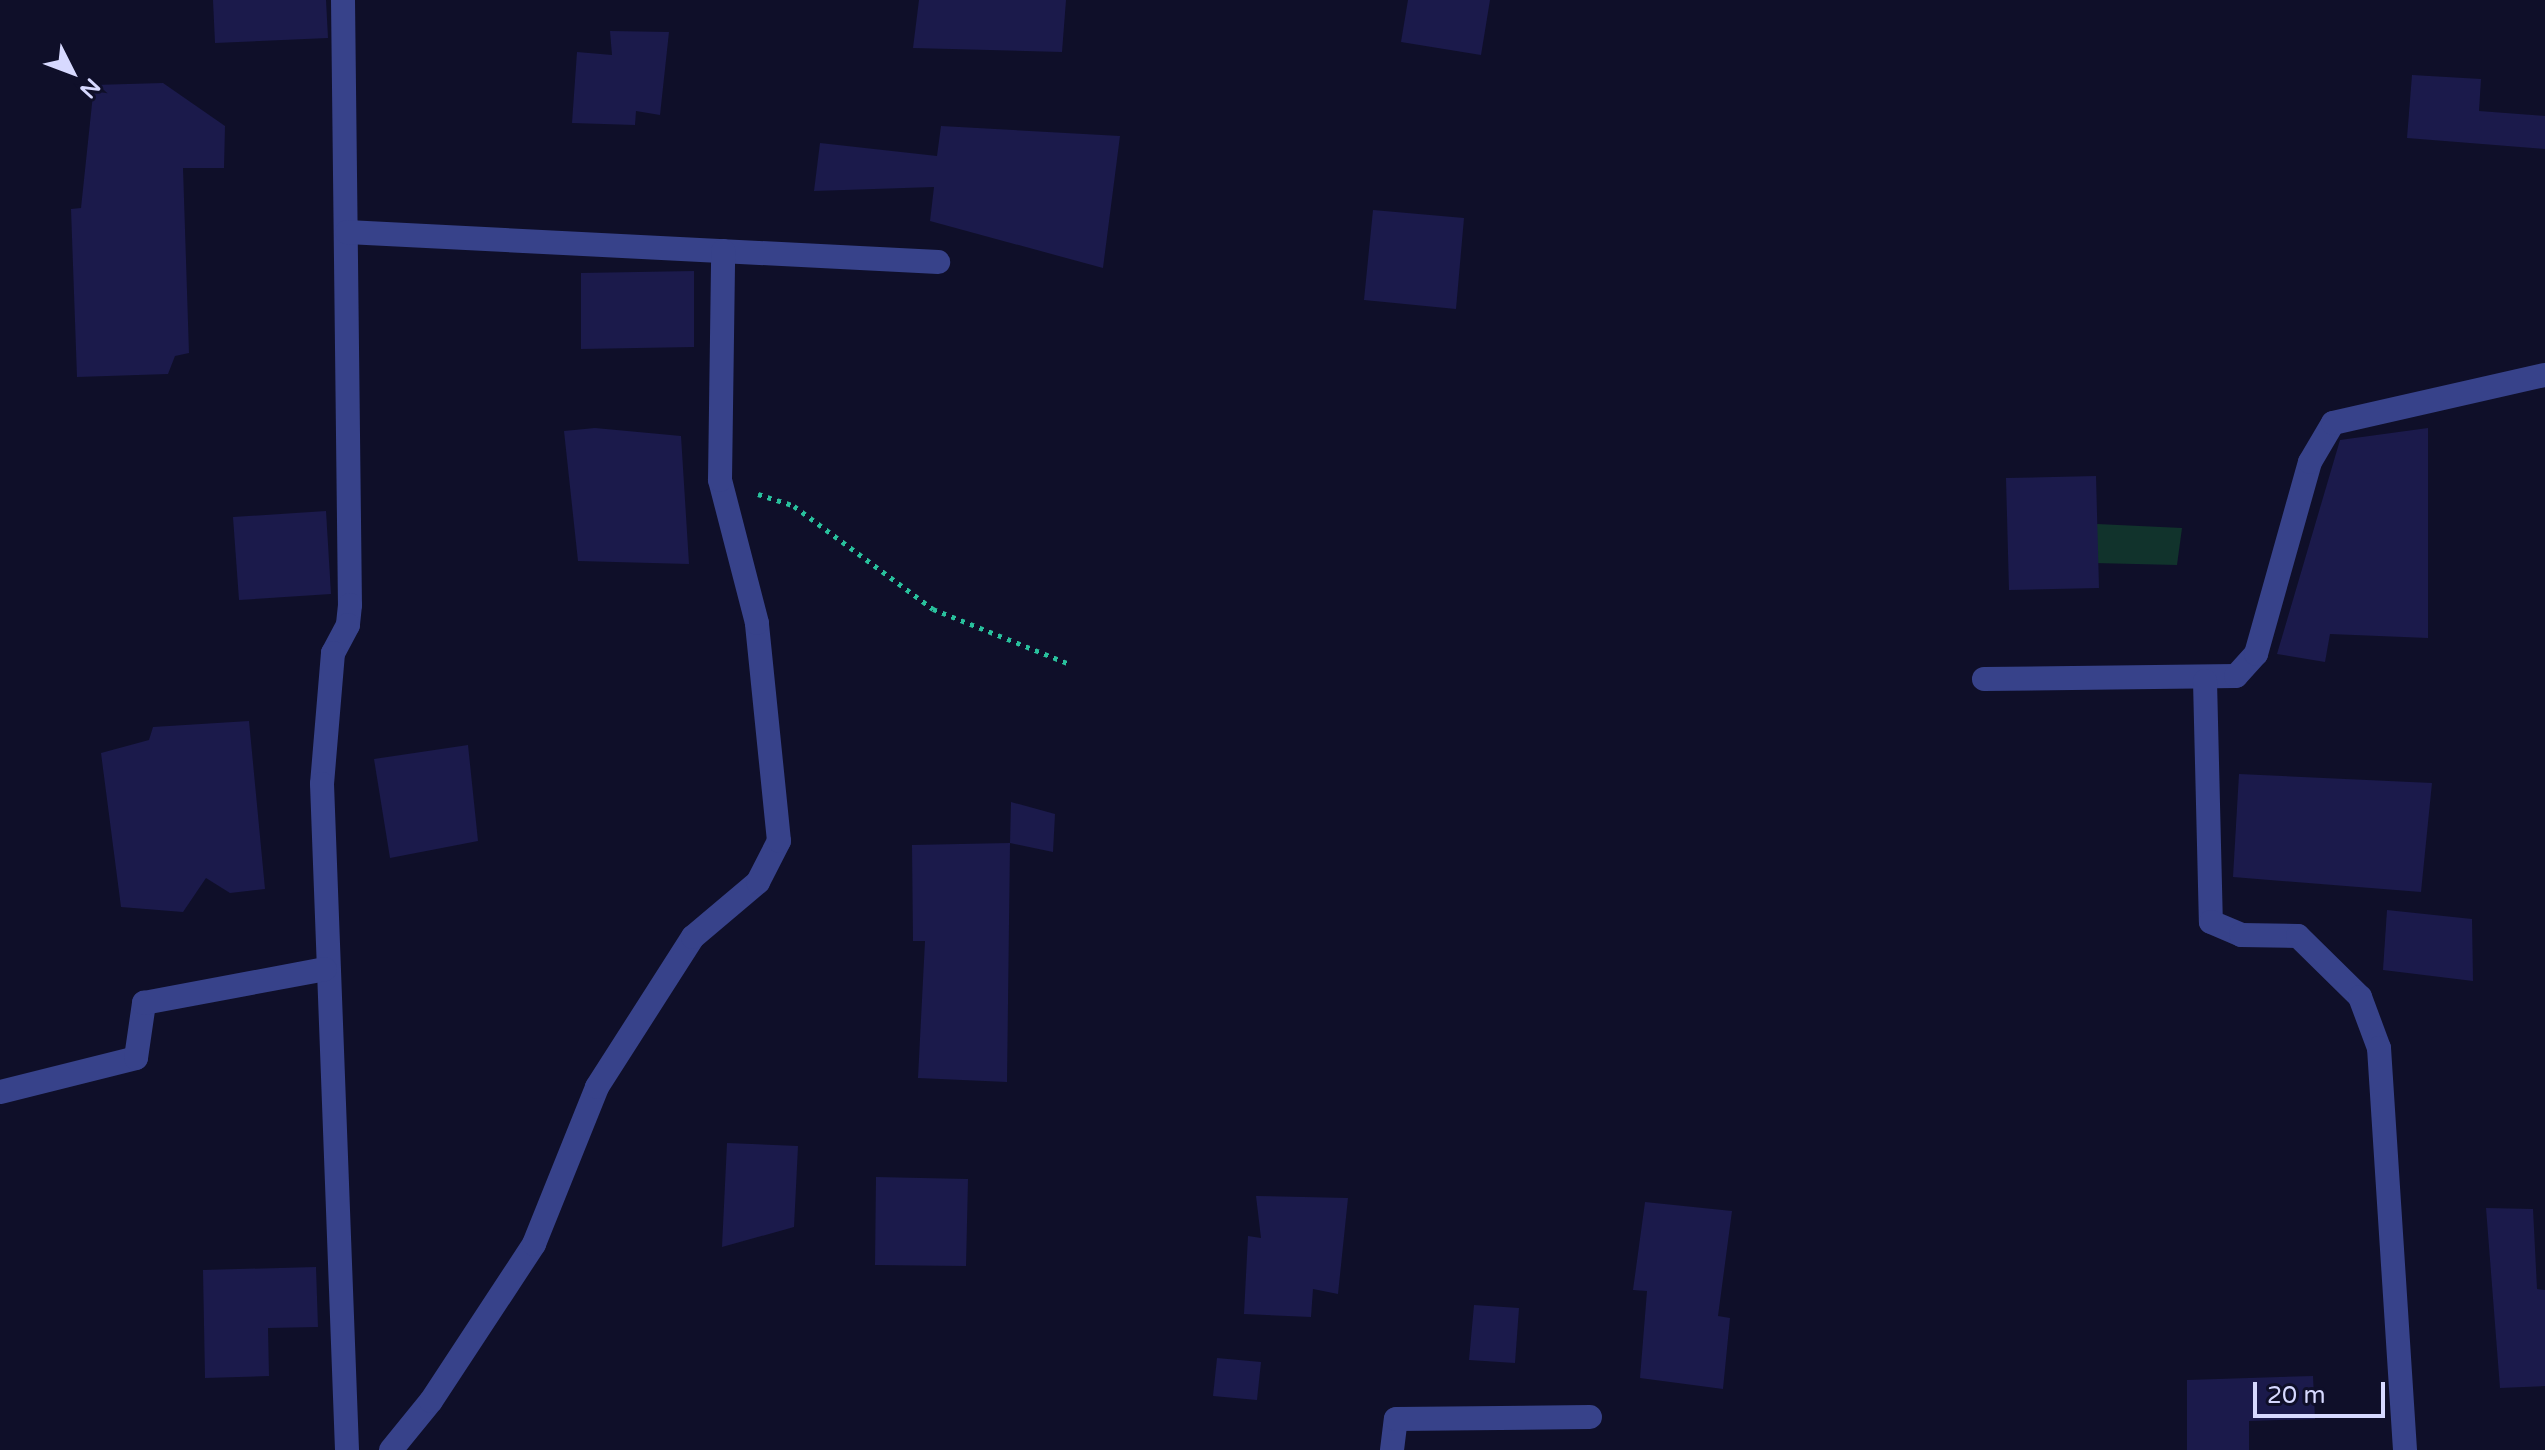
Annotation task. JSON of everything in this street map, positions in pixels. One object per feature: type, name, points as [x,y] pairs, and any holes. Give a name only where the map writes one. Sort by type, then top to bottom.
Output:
[{"type":"street","points":[[343,0],[350,605],[348,625],[333,653],[322,784],[325,969],[347,1450]]},
{"type":"street","points":[[347,232],[938,262]]},
{"type":"street","points":[[391,1450],[431,1401],[534,1244],[605,1075],[693,937],[758,882],[779,841],[757,623],[720,480],[723,251]]},
{"type":"street","points":[[1984,679],[2205,681],[2236,676],[2256,654],[2310,462],[2333,423],[2545,375]]},
{"type":"street","points":[[2205,681],[2211,922],[2241,935],[2298,936],[2360,997],[2379,1048],[2405,1450]]},
{"type":"street","points":[[0,1092],[136,1058],[144,1003],[325,969]]},
{"type":"street","points":[[1392,1450],[1396,1419],[1590,1417]]},
{"type":"path","points":[[720,480],[794,506],[933,609],[1070,664]]},
{"type":"green space","points":[[2097,524],[2182,528],[2177,565],[2094,563]]},
{"type":"building","points":[[213,0],[326,0],[328,38],[215,43]]},
{"type":"building","points":[[919,0],[1066,0],[1062,52],[913,48]]},
{"type":"building","points":[[1408,0],[1490,0],[1481,55],[1401,42]]},
{"type":"building","points":[[610,31],[669,32],[660,115],[636,111],[635,125],[572,123],[577,52],[612,55]]},
{"type":"building","points":[[2412,75],[2481,79],[2479,111],[2545,116],[2545,149],[2407,138]]},
{"type":"building","points":[[163,83],[225,126],[224,168],[183,168],[189,353],[175,356],[168,374],[77,377],[71,209],[81,208],[94,85]]},
{"type":"building","points":[[941,126],[1120,136],[1103,268],[930,221],[934,187],[814,191],[820,143],[937,156]]},
{"type":"building","points":[[1373,210],[1464,218],[1456,309],[1364,300]]},
{"type":"building","points":[[694,271],[694,347],[581,349],[581,273]]},
{"type":"building","points":[[595,428],[681,436],[689,564],[578,561],[564,431]]},
{"type":"building","points":[[2428,428],[2428,638],[2330,634],[2325,662],[2277,654],[2340,440]]},
{"type":"building","points":[[2096,476],[2099,588],[2009,590],[2006,478]]},
{"type":"building","points":[[326,511],[331,594],[239,600],[233,517]]},
{"type":"building","points":[[249,721],[265,889],[230,893],[206,878],[183,912],[121,907],[101,753],[149,740],[153,727]]},
{"type":"building","points":[[468,745],[478,841],[390,858],[374,759]]},
{"type":"building","points":[[2239,774],[2432,783],[2421,892],[2233,877]]},
{"type":"building","points":[[1011,802],[1055,814],[1053,852],[1010,843]]},
{"type":"building","points":[[1010,843],[1007,1082],[918,1078],[925,941],[913,941],[912,845]]},
{"type":"building","points":[[2387,910],[2472,919],[2473,981],[2383,970]]},
{"type":"building","points":[[727,1143],[798,1146],[794,1227],[722,1247]]},
{"type":"building","points":[[876,1177],[968,1179],[966,1266],[875,1265]]},
{"type":"building","points":[[1256,1196],[1348,1198],[1338,1294],[1313,1289],[1311,1317],[1244,1314],[1248,1236],[1261,1238]]},
{"type":"building","points":[[1645,1202],[1732,1211],[1718,1316],[1730,1318],[1723,1389],[1640,1378],[1647,1291],[1633,1290]]},
{"type":"building","points":[[2486,1208],[2533,1209],[2537,1289],[2545,1290],[2545,1386],[2500,1388]]},
{"type":"building","points":[[316,1267],[318,1327],[268,1328],[269,1376],[205,1378],[203,1270]]},
{"type":"building","points":[[1474,1305],[1519,1308],[1515,1363],[1469,1360]]},
{"type":"building","points":[[1217,1358],[1261,1362],[1257,1400],[1213,1396]]},
{"type":"building","points":[[2313,1376],[2315,1419],[2249,1421],[2249,1450],[2187,1450],[2187,1380]]}]
